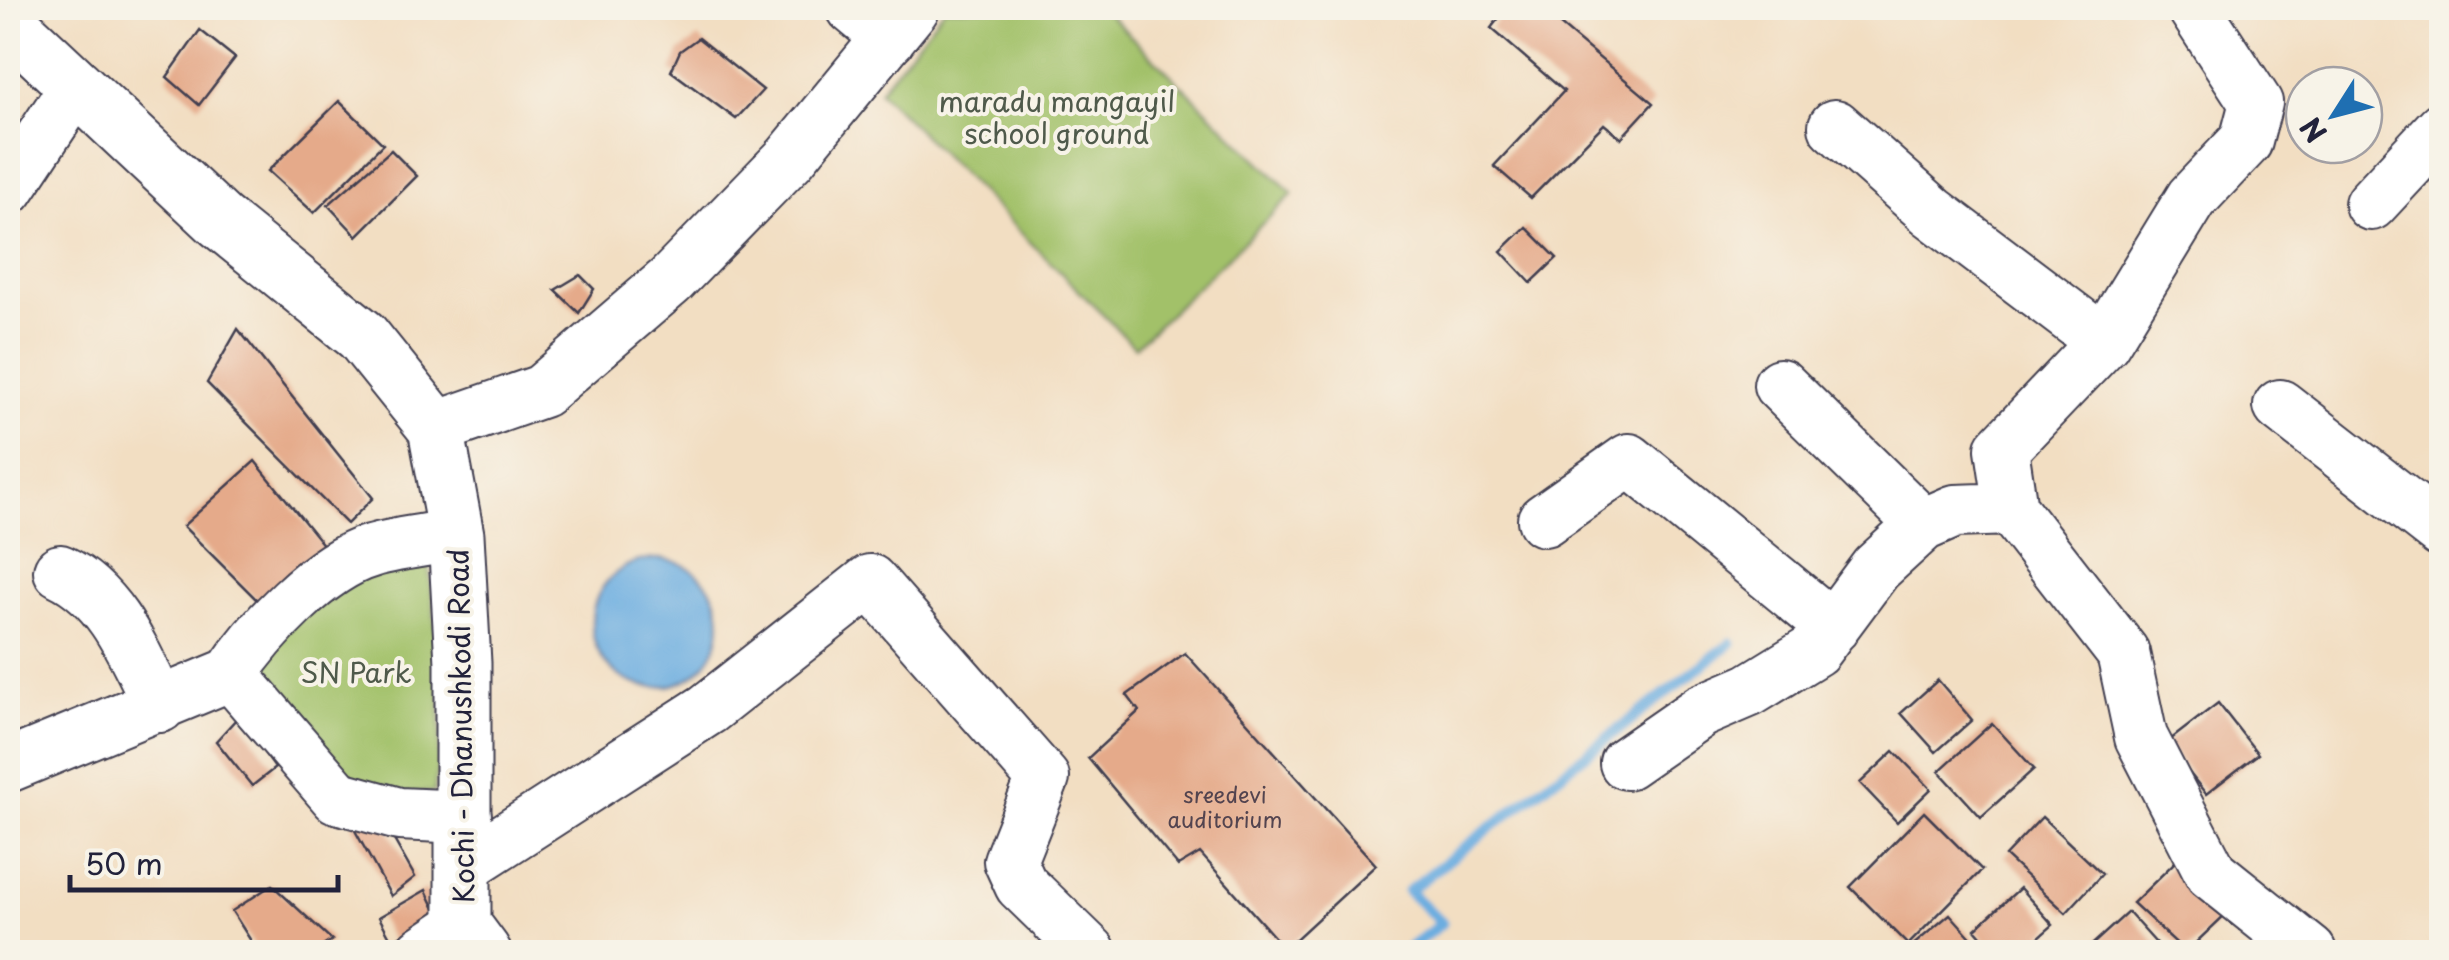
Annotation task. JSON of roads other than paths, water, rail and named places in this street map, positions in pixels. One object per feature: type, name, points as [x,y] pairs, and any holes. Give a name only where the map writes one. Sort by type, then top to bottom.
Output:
[{"type":"highway","name":"Kochi - Dhanushkodi Road","points":[[8,22],[220,221],[362,336],[436,428],[456,535],[465,841],[456,943]]},
{"type":"street","points":[[2194,8],[2256,103],[2246,141],[2192,198],[2104,342],[2002,449],[2011,509],[2123,652],[2141,737],[2211,873],[2310,952]]},
{"type":"street","points":[[436,428],[542,391],[670,281],[760,189],[885,18]]},
{"type":"street","points":[[8,189],[77,85]]},
{"type":"street","points":[[1835,126],[1932,212],[2104,342]]},
{"type":"street","points":[[2371,204],[2442,128]]},
{"type":"street","points":[[1780,385],[1924,526]]},
{"type":"street","points":[[2280,406],[2442,532]]},
{"type":"street","points":[[1544,520],[1629,460],[1833,628]]},
{"type":"street","points":[[1626,763],[1700,710],[1791,668],[1814,650],[1876,568],[1924,526],[1956,511],[2011,509]]},
{"type":"street","points":[[8,766],[231,674],[252,643],[321,580],[367,552],[456,535]]},
{"type":"street","points":[[60,572],[88,584],[128,640],[160,706]]},
{"type":"street","points":[[231,674],[338,797],[399,814],[465,841],[708,709],[870,580],[1043,778],[1010,860],[1021,885],[1090,952]]},
{"type":"water","points":[[656,559],[681,564],[701,578],[715,598],[720,623],[715,648],[701,668],[681,682],[656,687],[631,682],[611,668],[597,648],[592,623],[597,598],[611,578],[631,564]]},
{"type":"waterway","points":[[1404,952],[1442,923],[1408,891],[1731,643]]},
{"type":"park label","name":"maradu mangayil school ground","points":[[1057,116]]},
{"type":"park label","name":"SN Park","points":[[356,671]]}]
